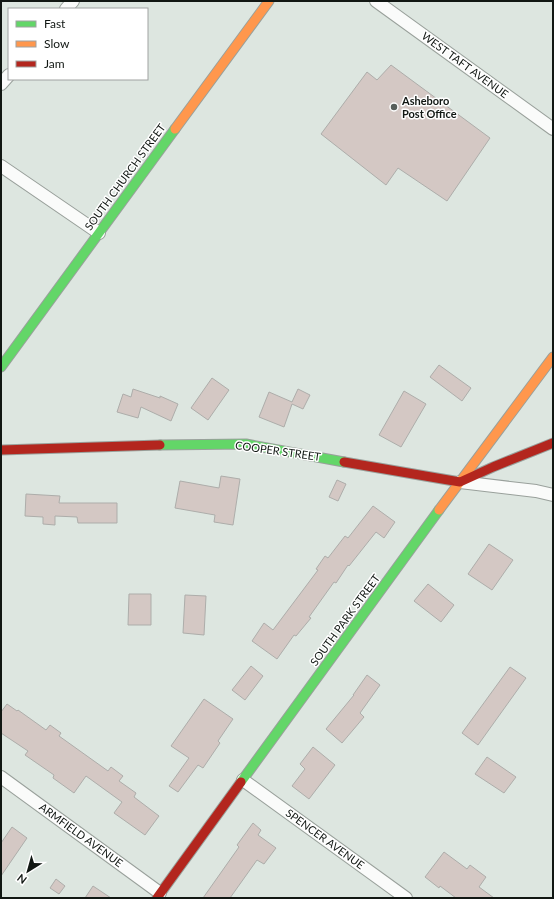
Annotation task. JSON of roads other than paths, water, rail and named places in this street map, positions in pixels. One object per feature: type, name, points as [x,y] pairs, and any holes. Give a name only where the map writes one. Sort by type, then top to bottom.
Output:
[{"type":"street","name":"SOUTH CHURCH STREET","points":[[1,367],[269,1]]},
{"type":"street","name":"WEST TAFT AVENUE","points":[[376,1],[553,129]]},
{"type":"street","points":[[1,84],[8,76]]},
{"type":"street","points":[[1,166],[99,233]]},
{"type":"street","name":"SOUTH PARK STREET","points":[[158,896],[553,357]]},
{"type":"street","points":[[460,482],[493,466],[553,443]]},
{"type":"street","name":"COOPER STREET","points":[[1,450],[141,445],[246,444],[421,476],[536,491],[553,495]]},
{"type":"street","name":"ARMFIELD AVENUE","points":[[1,777],[158,896]]},
{"type":"street","name":"SPENCER AVENUE","points":[[243,780],[406,898]]},
{"type":"place","name":"Asheboro Post Office","points":[[394,107]]}]
